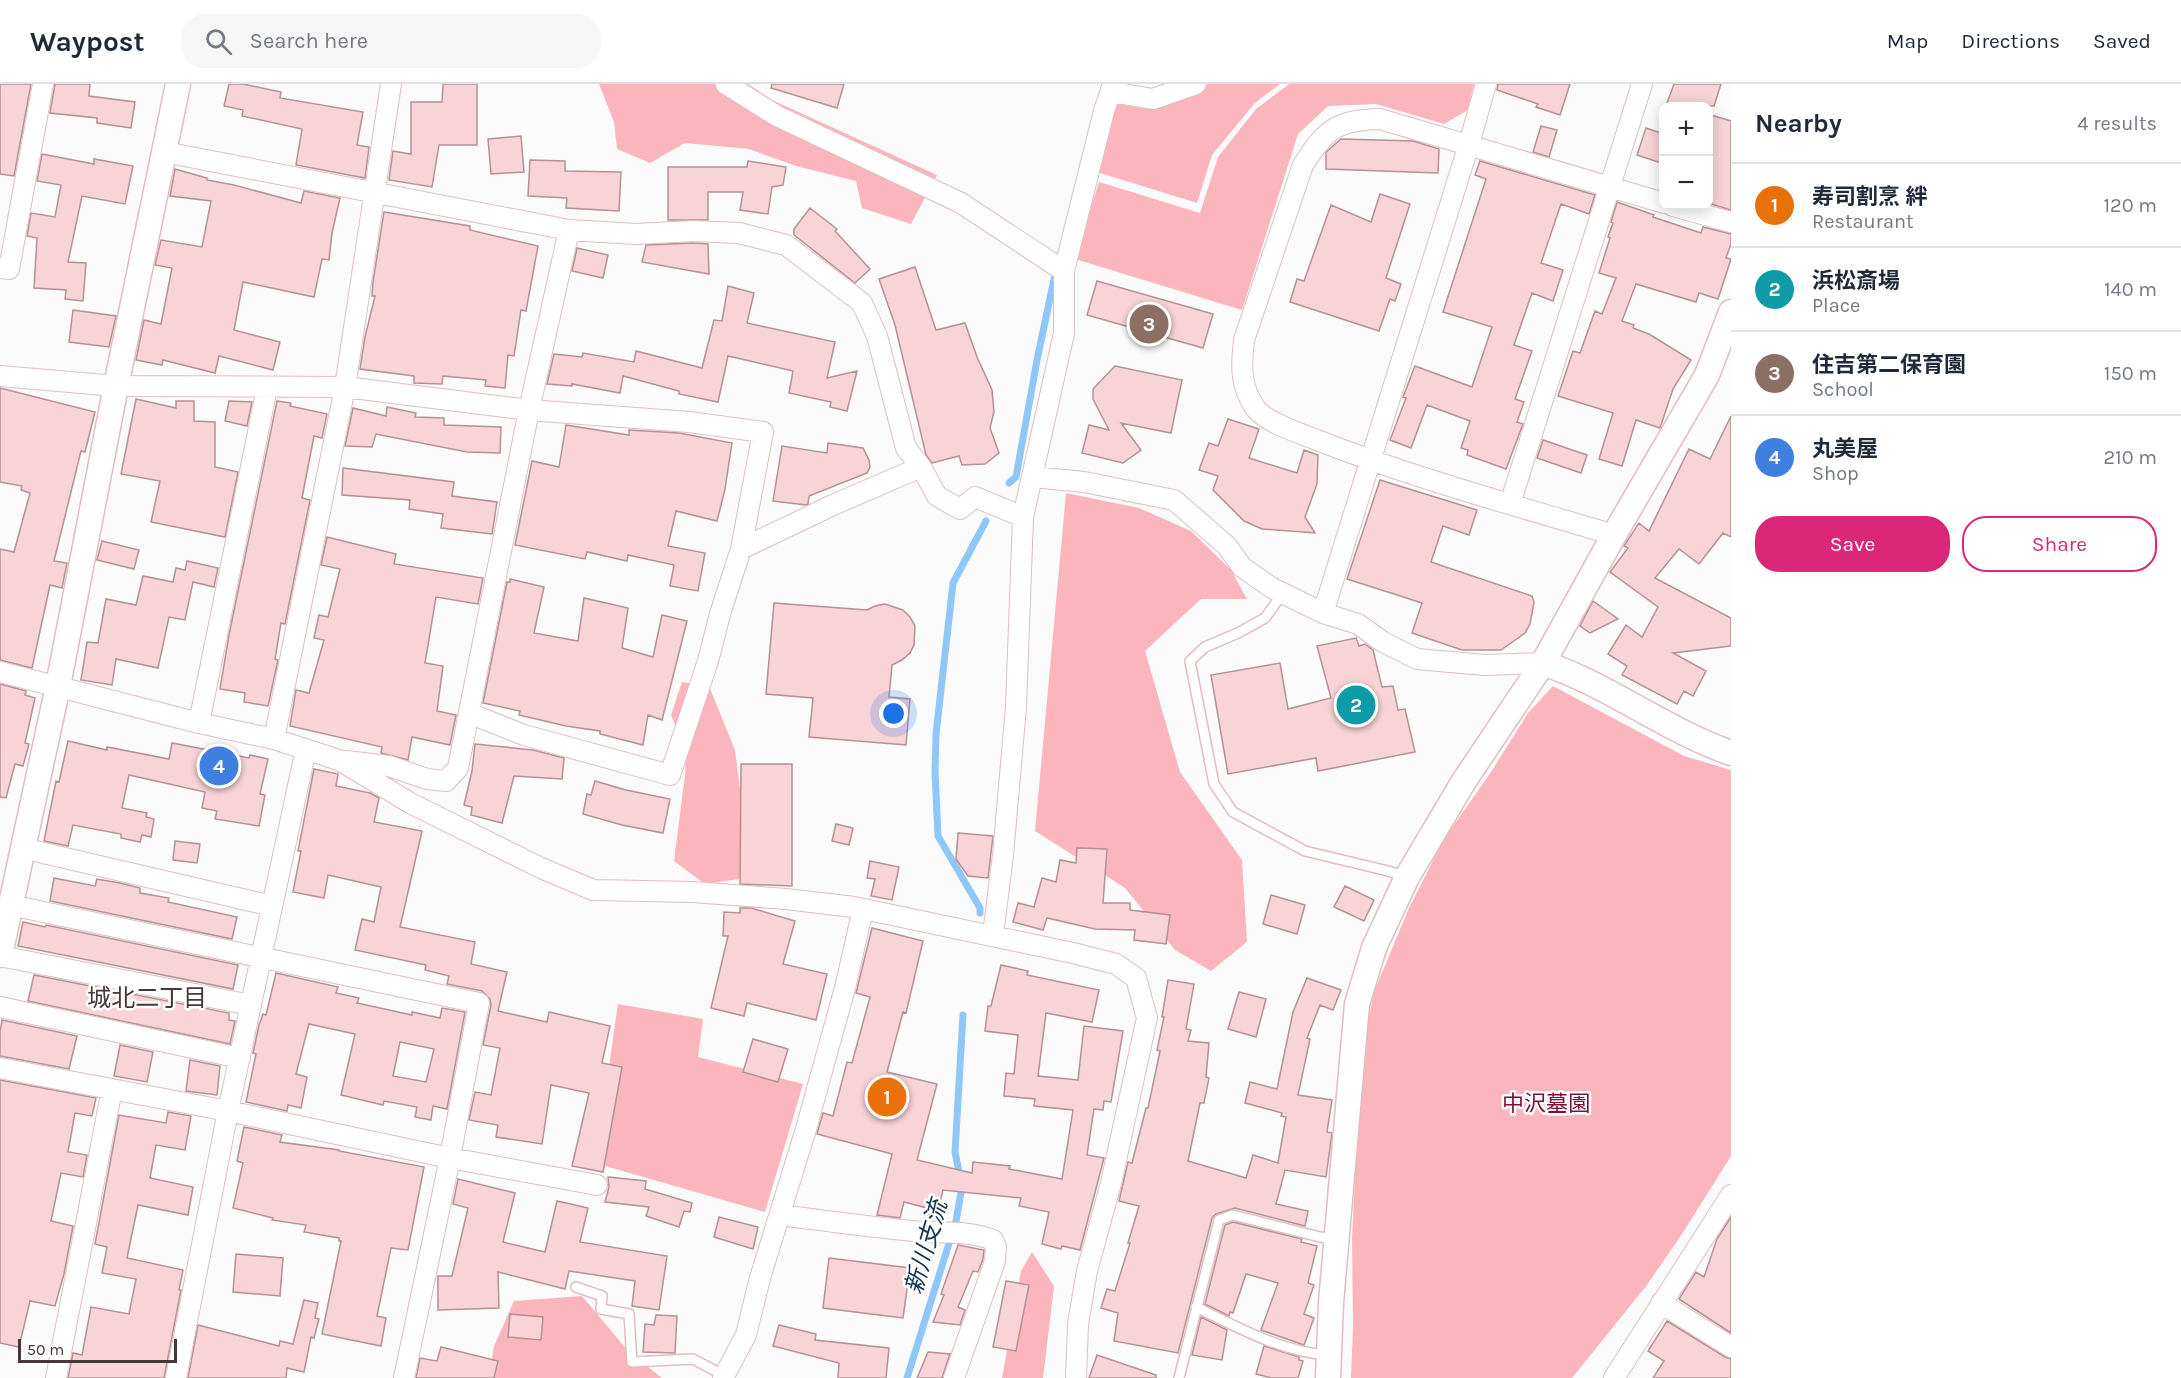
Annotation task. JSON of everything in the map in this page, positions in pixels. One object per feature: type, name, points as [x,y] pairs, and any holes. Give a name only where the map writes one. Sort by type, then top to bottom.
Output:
[{"type":"street","points":[[0,268],[9,269],[43,84]]},
{"type":"street","points":[[178,84],[58,686],[0,956],[251,1005]]},
{"type":"street","points":[[274,740],[345,387],[391,84]]},
{"type":"street","points":[[726,84],[777,116],[961,203],[1064,272]]},
{"type":"street","points":[[993,935],[1003,855],[1016,706],[1023,517],[1064,333],[1064,272],[1104,111],[1112,88],[1153,99],[1196,84]]},
{"type":"street","points":[[1323,613],[1486,84]]},
{"type":"street","points":[[1510,504],[1642,84]]},
{"type":"street","points":[[1614,535],[1371,461],[1286,428],[1258,411],[1246,393],[1240,368],[1244,339],[1303,165],[1316,144],[1333,129],[1353,120],[1380,119],[1659,202]]},
{"type":"street","points":[[164,152],[569,230],[636,234],[693,231],[739,233],[786,245],[862,303],[877,336],[906,448],[921,467],[937,496],[960,509],[975,497],[1023,517]]},
{"type":"street","points":[[1688,210],[1731,222]]},
{"type":"street","points":[[0,672],[274,740],[339,760],[389,766],[427,779],[446,781],[458,768],[471,714],[529,410],[569,230]]},
{"type":"street","points":[[1329,1367],[1337,1239],[1357,1004],[1374,948],[1407,877],[1464,781],[1543,663],[1707,375],[1731,312]]},
{"type":"street","points":[[0,376],[116,386],[345,387],[529,410],[688,422],[762,432],[741,549],[708,661],[670,775],[524,735],[471,714]]},
{"type":"street","points":[[199,723],[267,388]]},
{"type":"street","points":[[741,549],[833,505],[921,467]]},
{"type":"street","points":[[1033,477],[1084,482],[1174,500],[1227,546],[1242,567],[1282,593],[1323,613],[1358,624],[1383,642],[1417,659],[1485,665],[1543,663],[1569,671],[1690,737],[1731,753]]},
{"type":"street","points":[[176,1378],[228,1111],[306,749]]},
{"type":"street","points":[[339,760],[412,804],[541,868],[593,890],[716,893],[786,898],[863,909],[993,935],[1116,964],[1136,978],[1147,1018],[1112,1183],[1088,1271],[1078,1324],[1076,1378]]},
{"type":"street","points":[[22,848],[272,906]]},
{"type":"street","points":[[10,905],[479,1003],[450,1158],[404,1378]]},
{"type":"street","points":[[724,1377],[746,1335],[760,1278],[845,988],[863,909]]},
{"type":"street","points":[[0,1007],[240,1058]]},
{"type":"street","points":[[0,1068],[597,1185]]},
{"type":"street","points":[[56,1378],[112,1089]]},
{"type":"street","points":[[1614,1378],[1730,1197]]},
{"type":"street","points":[[780,1215],[868,1226],[951,1232],[982,1236],[993,1240],[996,1247],[995,1261],[954,1378]]},
{"type":"street","points":[[1661,1303],[1731,1347]]},
{"type":"lane","points":[[1282,593],[1265,618],[1205,647],[1190,661],[1214,784],[1233,812],[1305,851],[1388,870],[1407,877]]},
{"type":"lane","points":[[1179,1378],[1219,1220],[1233,1215],[1320,1237],[1337,1239]]},
{"type":"lane","points":[[576,1287],[602,1296],[601,1309],[629,1314],[632,1362],[693,1359],[724,1377]]},
{"type":"lane","points":[[1196,1307],[1250,1334],[1310,1354],[1329,1367]]},
{"type":"green space","points":[[599,84],[748,84],[772,100],[937,175],[911,224],[862,208],[856,181],[796,166],[749,149],[685,143],[650,163],[617,149],[614,122]]},
{"type":"green space","points":[[1208,84],[1280,84],[1255,103],[1212,155],[1197,203],[1097,172],[1116,104],[1148,109],[1182,100]]},
{"type":"green space","points":[[1289,84],[1474,84],[1468,110],[1444,124],[1376,104],[1328,106],[1298,134],[1242,310],[1075,259],[1099,182],[1200,213],[1218,157],[1256,109]]},
{"type":"green space","points":[[1066,493],[1139,508],[1191,531],[1231,570],[1247,599],[1201,599],[1145,651],[1180,772],[1242,860],[1247,942],[1211,971],[1175,950],[1125,888],[1035,831]]},
{"type":"green space","points":[[682,682],[709,686],[735,750],[746,836],[739,879],[705,884],[674,861],[686,750],[671,715]]},
{"type":"green space","name":"中沢墓園","points":[[1553,686],[1684,756],[1731,770],[1731,1156],[1647,1285],[1572,1378],[1351,1378],[1352,1238],[1358,1119],[1367,1027],[1374,992],[1409,908],[1444,839],[1491,772],[1528,713]]},
{"type":"green space","points":[[618,1004],[703,1019],[698,1057],[803,1084],[765,1212],[595,1163]]},
{"type":"green space","points":[[1032,1252],[1054,1286],[1043,1378],[1002,1378],[1021,1271]]},
{"type":"green space","points":[[582,1296],[628,1351],[662,1378],[489,1378],[494,1346],[514,1301]]},
{"type":"building","points":[[0,84],[31,84],[14,176],[0,174]]},
{"type":"building","points":[[55,84],[90,84],[89,96],[135,102],[131,128],[97,123],[97,118],[50,113]]},
{"type":"building","points":[[229,84],[243,84],[281,92],[280,98],[363,112],[357,145],[369,147],[365,178],[296,165],[302,129],[242,116],[243,110],[224,106]]},
{"type":"building","points":[[443,84],[477,84],[477,145],[439,145],[432,187],[389,180],[393,151],[411,154],[411,102],[442,102]]},
{"type":"building","points":[[772,84],[844,84],[837,108],[771,88]]},
{"type":"building","points":[[1498,84],[1570,84],[1560,115],[1536,107],[1538,104],[1497,90]]},
{"type":"building","points":[[1674,84],[1721,84],[1714,106],[1713,102],[1667,102]]},
{"type":"building","points":[[1713,116],[1731,121],[1731,210],[1713,205]]},
{"type":"building","points":[[1541,126],[1557,130],[1549,157],[1533,152]]},
{"type":"building","points":[[1646,128],[1659,132],[1659,162],[1637,155]]},
{"type":"building","points":[[521,136],[524,172],[491,174],[488,139]]},
{"type":"building","points":[[1341,139],[1413,141],[1439,149],[1438,173],[1326,169],[1326,152]]},
{"type":"building","points":[[42,154],[94,164],[94,159],[133,166],[125,204],[82,196],[68,262],[86,263],[83,301],[65,299],[66,290],[34,288],[37,238],[27,236],[31,213],[55,217],[61,185],[37,181]]},
{"type":"building","points":[[530,160],[565,161],[565,171],[621,172],[619,211],[566,208],[567,198],[528,196]]},
{"type":"building","points":[[748,161],[786,167],[783,185],[772,187],[768,214],[740,210],[743,192],[708,192],[708,220],[668,220],[668,167],[747,167]]},
{"type":"building","points":[[1480,161],[1595,195],[1589,214],[1561,204],[1541,263],[1563,270],[1553,301],[1532,293],[1514,345],[1532,351],[1515,399],[1524,402],[1517,422],[1523,424],[1506,469],[1467,455],[1468,450],[1461,448],[1470,421],[1427,405],[1411,448],[1390,440],[1415,366],[1472,387],[1492,327],[1443,312],[1486,179],[1475,175]]},
{"type":"building","points":[[175,169],[207,178],[207,180],[301,203],[304,191],[340,198],[329,260],[322,259],[314,297],[243,282],[234,330],[280,342],[273,370],[219,356],[215,373],[163,360],[162,365],[136,360],[144,320],[161,324],[172,268],[155,265],[161,240],[202,247],[211,201],[170,196]]},
{"type":"building","points":[[1380,194],[1410,204],[1386,278],[1401,284],[1395,301],[1390,299],[1379,331],[1290,302],[1297,279],[1304,281],[1331,205],[1371,222]]},
{"type":"building","points":[[1617,202],[1701,233],[1703,227],[1731,234],[1731,244],[1726,258],[1731,259],[1718,299],[1699,293],[1696,302],[1636,284],[1622,321],[1634,325],[1633,328],[1649,334],[1691,360],[1673,389],[1660,428],[1636,420],[1622,466],[1599,459],[1613,413],[1558,396],[1573,351],[1580,353],[1595,311],[1602,314],[1616,278],[1599,273],[1610,238],[1608,237]]},
{"type":"building","points":[[810,208],[837,229],[835,231],[870,269],[855,283],[794,235],[794,229]]},
{"type":"building","points":[[384,212],[470,226],[470,230],[538,246],[526,311],[521,310],[514,356],[508,355],[505,388],[485,386],[486,380],[443,376],[442,384],[414,383],[414,376],[360,369],[375,296],[372,296],[373,282]]},
{"type":"building","points":[[708,244],[709,274],[642,262],[646,245]]},
{"type":"building","points":[[577,248],[608,255],[603,278],[572,271]]},
{"type":"building","points":[[915,267],[936,330],[965,323],[992,390],[994,412],[990,428],[999,453],[985,464],[962,465],[959,456],[932,463],[926,455],[895,325],[879,279]]},
{"type":"building","points":[[1097,281],[1213,314],[1203,348],[1087,315]]},
{"type":"building","points":[[728,286],[754,293],[747,323],[835,342],[827,378],[857,371],[847,411],[830,407],[831,402],[789,393],[793,371],[728,356],[718,402],[679,394],[679,391],[623,376],[620,393],[572,384],[572,386],[547,384],[554,354],[582,357],[583,353],[634,362],[636,351],[702,368],[714,320],[722,321]]},
{"type":"building","points":[[73,310],[116,316],[109,347],[69,342]]},
{"type":"building","points":[[1115,366],[1182,380],[1171,433],[1121,423],[1141,450],[1123,463],[1082,453],[1089,425],[1109,430],[1093,399],[1093,389]]},
{"type":"building","points":[[0,388],[95,412],[85,452],[81,451],[54,561],[67,563],[62,588],[50,585],[32,668],[0,660],[0,549],[14,552],[30,493],[21,490],[22,486],[0,482]]},
{"type":"building","points":[[136,399],[176,408],[176,401],[194,401],[194,421],[215,422],[215,467],[238,472],[225,537],[151,522],[160,481],[121,474]]},
{"type":"building","points":[[229,401],[252,402],[247,426],[225,421]]},
{"type":"building","points":[[277,401],[327,414],[322,438],[314,436],[302,498],[310,500],[285,624],[281,623],[275,659],[278,660],[268,706],[244,702],[245,693],[220,689]]},
{"type":"building","points":[[387,407],[416,413],[415,417],[444,418],[444,425],[501,427],[500,453],[467,452],[376,434],[372,447],[345,446],[353,408],[386,416]]},
{"type":"building","points":[[1731,416],[1731,537],[1723,533],[1699,564],[1679,549],[1655,578],[1731,618],[1731,646],[1673,653],[1706,671],[1693,696],[1684,691],[1677,704],[1622,675],[1627,666],[1608,654],[1626,625],[1642,637],[1658,607],[1610,572],[1628,548],[1624,546],[1639,523],[1649,531],[1689,449],[1710,459]]},
{"type":"building","points":[[1228,419],[1259,429],[1249,458],[1297,473],[1304,450],[1318,455],[1317,484],[1305,517],[1315,533],[1262,529],[1244,521],[1213,490],[1218,476],[1199,470],[1209,443],[1218,446]]},
{"type":"building","points":[[566,425],[629,435],[629,430],[679,433],[732,443],[725,489],[717,521],[676,511],[668,546],[705,553],[698,591],[670,586],[674,565],[628,555],[627,561],[587,552],[585,559],[515,545],[532,461],[559,467]]},
{"type":"building","points":[[1543,440],[1587,455],[1581,473],[1537,458]]},
{"type":"building","points":[[828,443],[863,448],[869,460],[870,467],[867,473],[809,496],[806,505],[773,501],[782,446],[827,453]]},
{"type":"building","points":[[343,468],[454,482],[452,496],[497,502],[492,534],[441,528],[443,514],[409,509],[410,500],[342,495]]},
{"type":"building","points":[[1380,480],[1477,510],[1469,535],[1443,526],[1431,562],[1532,596],[1534,602],[1530,624],[1525,633],[1501,650],[1462,650],[1412,633],[1422,603],[1347,579]]},
{"type":"building","points":[[327,537],[396,554],[394,564],[483,578],[478,604],[436,597],[425,663],[443,666],[437,711],[456,715],[450,745],[412,737],[408,760],[381,753],[382,747],[290,726],[296,690],[309,693],[324,640],[314,638],[319,615],[328,617],[340,569],[321,565]]},
{"type":"building","points":[[102,541],[139,550],[134,569],[97,560]]},
{"type":"building","points":[[187,561],[218,568],[214,587],[193,582],[185,620],[169,617],[158,668],[116,659],[112,685],[81,680],[87,642],[98,643],[106,599],[136,605],[143,576],[173,582],[176,568],[185,570]]},
{"type":"building","points":[[510,579],[544,587],[534,633],[578,641],[584,598],[628,608],[622,648],[653,657],[662,615],[687,621],[662,720],[648,715],[643,745],[600,734],[600,731],[519,715],[520,711],[483,703],[507,582],[510,582]]},
{"type":"building","points":[[1593,601],[1618,619],[1590,633],[1580,626]]},
{"type":"building","points":[[774,603],[867,610],[885,604],[903,610],[910,617],[915,626],[914,645],[910,653],[892,665],[889,697],[910,699],[906,745],[809,737],[813,698],[766,694]]},
{"type":"building","points":[[1356,638],[1359,646],[1365,644],[1373,650],[1382,687],[1393,686],[1398,710],[1405,709],[1415,752],[1318,771],[1316,758],[1228,774],[1211,675],[1280,663],[1288,709],[1331,698],[1317,646]]},
{"type":"building","points":[[0,684],[26,691],[25,695],[35,698],[25,743],[29,744],[23,766],[15,764],[6,798],[0,797]]},
{"type":"building","points":[[68,741],[107,750],[107,747],[169,759],[172,743],[249,758],[250,755],[268,759],[260,794],[265,795],[259,826],[215,819],[217,811],[202,808],[205,792],[129,775],[122,808],[147,813],[146,817],[154,819],[151,837],[142,835],[140,842],[121,838],[121,834],[73,825],[68,846],[44,841],[56,781],[59,782]]},
{"type":"building","points":[[475,744],[533,750],[564,758],[562,779],[514,776],[502,823],[471,815],[472,807],[464,805],[472,771]]},
{"type":"building","points":[[741,764],[792,764],[792,886],[740,884]]},
{"type":"building","points":[[314,769],[338,774],[336,786],[370,793],[379,798],[374,822],[422,831],[400,927],[475,942],[471,964],[507,972],[498,1011],[547,1022],[549,1012],[610,1026],[602,1063],[622,1067],[603,1172],[572,1166],[589,1093],[551,1085],[542,1144],[496,1137],[498,1125],[469,1120],[475,1092],[491,1095],[500,1048],[483,1045],[491,1005],[490,999],[482,991],[447,984],[449,976],[425,970],[426,965],[355,950],[362,919],[374,922],[381,887],[328,875],[324,898],[293,892],[301,851],[298,851]]},
{"type":"building","points":[[595,781],[670,799],[663,833],[583,814],[587,794],[591,795]]},
{"type":"building","points":[[836,824],[853,828],[849,845],[832,841]]},
{"type":"building","points":[[958,833],[993,836],[988,878],[968,876],[956,859]]},
{"type":"building","points":[[175,841],[200,844],[197,863],[173,860]]},
{"type":"building","points":[[1077,848],[1107,849],[1103,903],[1130,903],[1130,910],[1170,915],[1166,944],[1134,940],[1135,930],[1095,929],[1047,918],[1043,930],[1013,922],[1018,903],[1034,907],[1042,878],[1056,882],[1060,860],[1076,863]]},
{"type":"building","points":[[870,861],[899,867],[892,900],[871,896],[875,879],[867,878]]},
{"type":"building","points":[[54,878],[95,886],[97,879],[120,883],[140,888],[140,893],[169,898],[168,902],[237,917],[232,939],[50,901]]},
{"type":"building","points":[[1345,886],[1374,900],[1364,921],[1334,907]]},
{"type":"building","points":[[1271,895],[1305,905],[1297,934],[1263,924]]},
{"type":"building","points":[[740,908],[751,908],[795,921],[783,964],[827,974],[816,1020],[747,1003],[744,1016],[711,1008],[728,936],[723,936],[724,912],[740,913]]},
{"type":"building","points":[[23,922],[238,965],[233,989],[18,946]]},
{"type":"building","points":[[872,928],[923,941],[906,1013],[903,1012],[887,1072],[937,1084],[917,1160],[972,1173],[973,1162],[1010,1166],[1009,1169],[1062,1179],[1073,1110],[1034,1106],[1035,1099],[1004,1096],[1006,1073],[1014,1074],[1018,1035],[985,1031],[988,1006],[991,1006],[1001,965],[1028,971],[1027,975],[1099,990],[1092,1022],[1046,1013],[1038,1076],[1078,1080],[1084,1026],[1123,1031],[1111,1102],[1104,1101],[1103,1110],[1094,1109],[1087,1155],[1104,1158],[1080,1250],[1062,1246],[1061,1249],[1042,1244],[1049,1212],[1019,1206],[1021,1198],[943,1190],[938,1211],[904,1202],[900,1218],[877,1215],[892,1154],[817,1134],[823,1113],[833,1116],[847,1062],[852,1063],[870,997],[856,993]]},
{"type":"building","points":[[276,973],[338,987],[336,993],[359,998],[357,1003],[412,1015],[412,1012],[440,1018],[442,1008],[465,1012],[447,1109],[433,1106],[431,1120],[415,1117],[417,1107],[384,1101],[383,1105],[341,1095],[355,1034],[309,1024],[296,1074],[307,1077],[301,1108],[288,1105],[287,1111],[246,1102],[256,1054],[253,1053],[259,1025],[263,1014],[266,1015]],"holes":[[[400,1042],[434,1049],[426,1082],[393,1076]]]},
{"type":"building","points":[[34,975],[229,1013],[229,1020],[235,1021],[230,1044],[28,1001]]},
{"type":"building","points":[[1307,978],[1341,990],[1333,1010],[1320,1005],[1307,1038],[1310,1039],[1298,1095],[1332,1100],[1327,1132],[1332,1133],[1326,1177],[1285,1170],[1276,1204],[1308,1211],[1305,1226],[1235,1208],[1216,1214],[1212,1218],[1178,1353],[1114,1341],[1118,1313],[1101,1308],[1107,1289],[1115,1291],[1139,1206],[1119,1201],[1128,1162],[1132,1163],[1146,1108],[1148,1108],[1160,1051],[1157,1050],[1168,980],[1194,984],[1186,1029],[1191,1030],[1188,1041],[1209,1043],[1206,1077],[1209,1078],[1204,1103],[1200,1103],[1188,1161],[1246,1178],[1253,1155],[1278,1163],[1286,1117],[1281,1116],[1282,1113],[1245,1103],[1250,1082],[1277,1089],[1293,1012]]},
{"type":"building","points":[[1239,992],[1266,999],[1256,1037],[1228,1029]]},
{"type":"building","points":[[2,1020],[77,1036],[69,1069],[0,1056]]},
{"type":"building","points":[[753,1039],[788,1049],[778,1082],[743,1072]]},
{"type":"building","points":[[120,1045],[153,1052],[147,1082],[114,1076]]},
{"type":"building","points":[[190,1060],[220,1066],[217,1095],[186,1091]]},
{"type":"building","points":[[0,1080],[96,1098],[92,1116],[75,1113],[68,1152],[87,1155],[83,1177],[61,1173],[51,1221],[73,1226],[55,1306],[30,1301],[19,1347],[0,1343]]},
{"type":"building","points":[[168,1112],[191,1116],[185,1150],[156,1145],[150,1178],[193,1187],[188,1215],[138,1205],[127,1258],[183,1270],[164,1378],[68,1378],[73,1353],[82,1355],[91,1307],[129,1314],[136,1279],[102,1273],[107,1247],[95,1244],[119,1115],[166,1123]]},
{"type":"building","points":[[244,1127],[282,1135],[280,1142],[339,1150],[424,1167],[408,1250],[391,1248],[377,1316],[386,1318],[381,1346],[322,1334],[341,1241],[339,1238],[304,1232],[306,1225],[272,1220],[273,1218],[233,1208],[243,1163],[237,1161]]},
{"type":"building","points":[[608,1177],[646,1181],[645,1189],[692,1203],[690,1212],[684,1211],[679,1227],[646,1216],[649,1207],[605,1202],[609,1187]]},
{"type":"building","points":[[458,1179],[515,1193],[503,1242],[545,1252],[557,1201],[588,1208],[580,1242],[667,1256],[659,1310],[632,1306],[635,1281],[569,1271],[565,1289],[498,1272],[499,1308],[438,1310],[438,1276],[452,1276],[468,1208],[453,1204]]},
{"type":"building","points":[[719,1217],[758,1227],[753,1249],[714,1237]]},
{"type":"building","points":[[1731,1217],[1731,1333],[1679,1299],[1696,1272],[1704,1277],[1717,1239]]},
{"type":"building","points":[[1233,1222],[1302,1239],[1301,1242],[1317,1246],[1308,1283],[1314,1285],[1304,1314],[1314,1318],[1304,1345],[1261,1330],[1278,1283],[1246,1274],[1233,1313],[1230,1312],[1229,1316],[1205,1304],[1225,1225]]},
{"type":"building","points":[[958,1245],[984,1250],[983,1259],[978,1272],[973,1271],[958,1307],[965,1310],[960,1325],[933,1322],[944,1295],[941,1294]]},
{"type":"building","points":[[236,1254],[283,1258],[280,1296],[233,1292]]},
{"type":"building","points":[[829,1258],[910,1268],[903,1318],[823,1308]]},
{"type":"building","points":[[1006,1281],[1029,1285],[1016,1351],[993,1347]]},
{"type":"building","points":[[304,1300],[318,1303],[315,1318],[319,1319],[314,1338],[311,1337],[304,1372],[287,1368],[286,1378],[188,1378],[198,1325],[279,1346],[280,1341],[293,1344]]},
{"type":"building","points":[[510,1314],[543,1317],[541,1340],[508,1337]]},
{"type":"building","points":[[656,1315],[677,1316],[675,1353],[643,1352],[645,1324],[654,1325]]},
{"type":"building","points":[[1201,1317],[1227,1330],[1222,1360],[1192,1355]]},
{"type":"building","points":[[1667,1321],[1731,1359],[1731,1378],[1653,1378],[1664,1361],[1648,1351]]},
{"type":"building","points":[[779,1325],[816,1334],[815,1340],[889,1348],[886,1378],[838,1378],[839,1363],[773,1346]]},
{"type":"building","points":[[1264,1346],[1299,1357],[1299,1360],[1303,1361],[1298,1378],[1271,1378],[1256,1374]]},
{"type":"building","points":[[441,1347],[498,1361],[494,1378],[416,1378],[420,1358],[437,1361]]},
{"type":"building","points":[[928,1352],[950,1354],[942,1378],[917,1378]]},
{"type":"building","points":[[1097,1355],[1156,1375],[1156,1378],[1089,1378]]},
{"type":"waterway","points":[[1009,483],[1016,477],[1054,279]]},
{"type":"waterway","name":"新川支流","points":[[980,913],[980,908],[938,836],[935,772],[936,734],[953,583],[986,521]]},
{"type":"waterway","name":"新川支流","points":[[907,1378],[956,1221],[962,1187],[955,1152],[963,1015]]},
{"type":"place","name":"住吉第二保育園","points":[[1149,324]]},
{"type":"place","name":"浜松斎場","points":[[1356,705]]},
{"type":"place","name":"丸美屋","points":[[219,766]]},
{"type":"place","name":"寿司割烹 絆","points":[[887,1097]]},
{"type":"district","name":"城北二丁目","points":[[147,998]]}]
